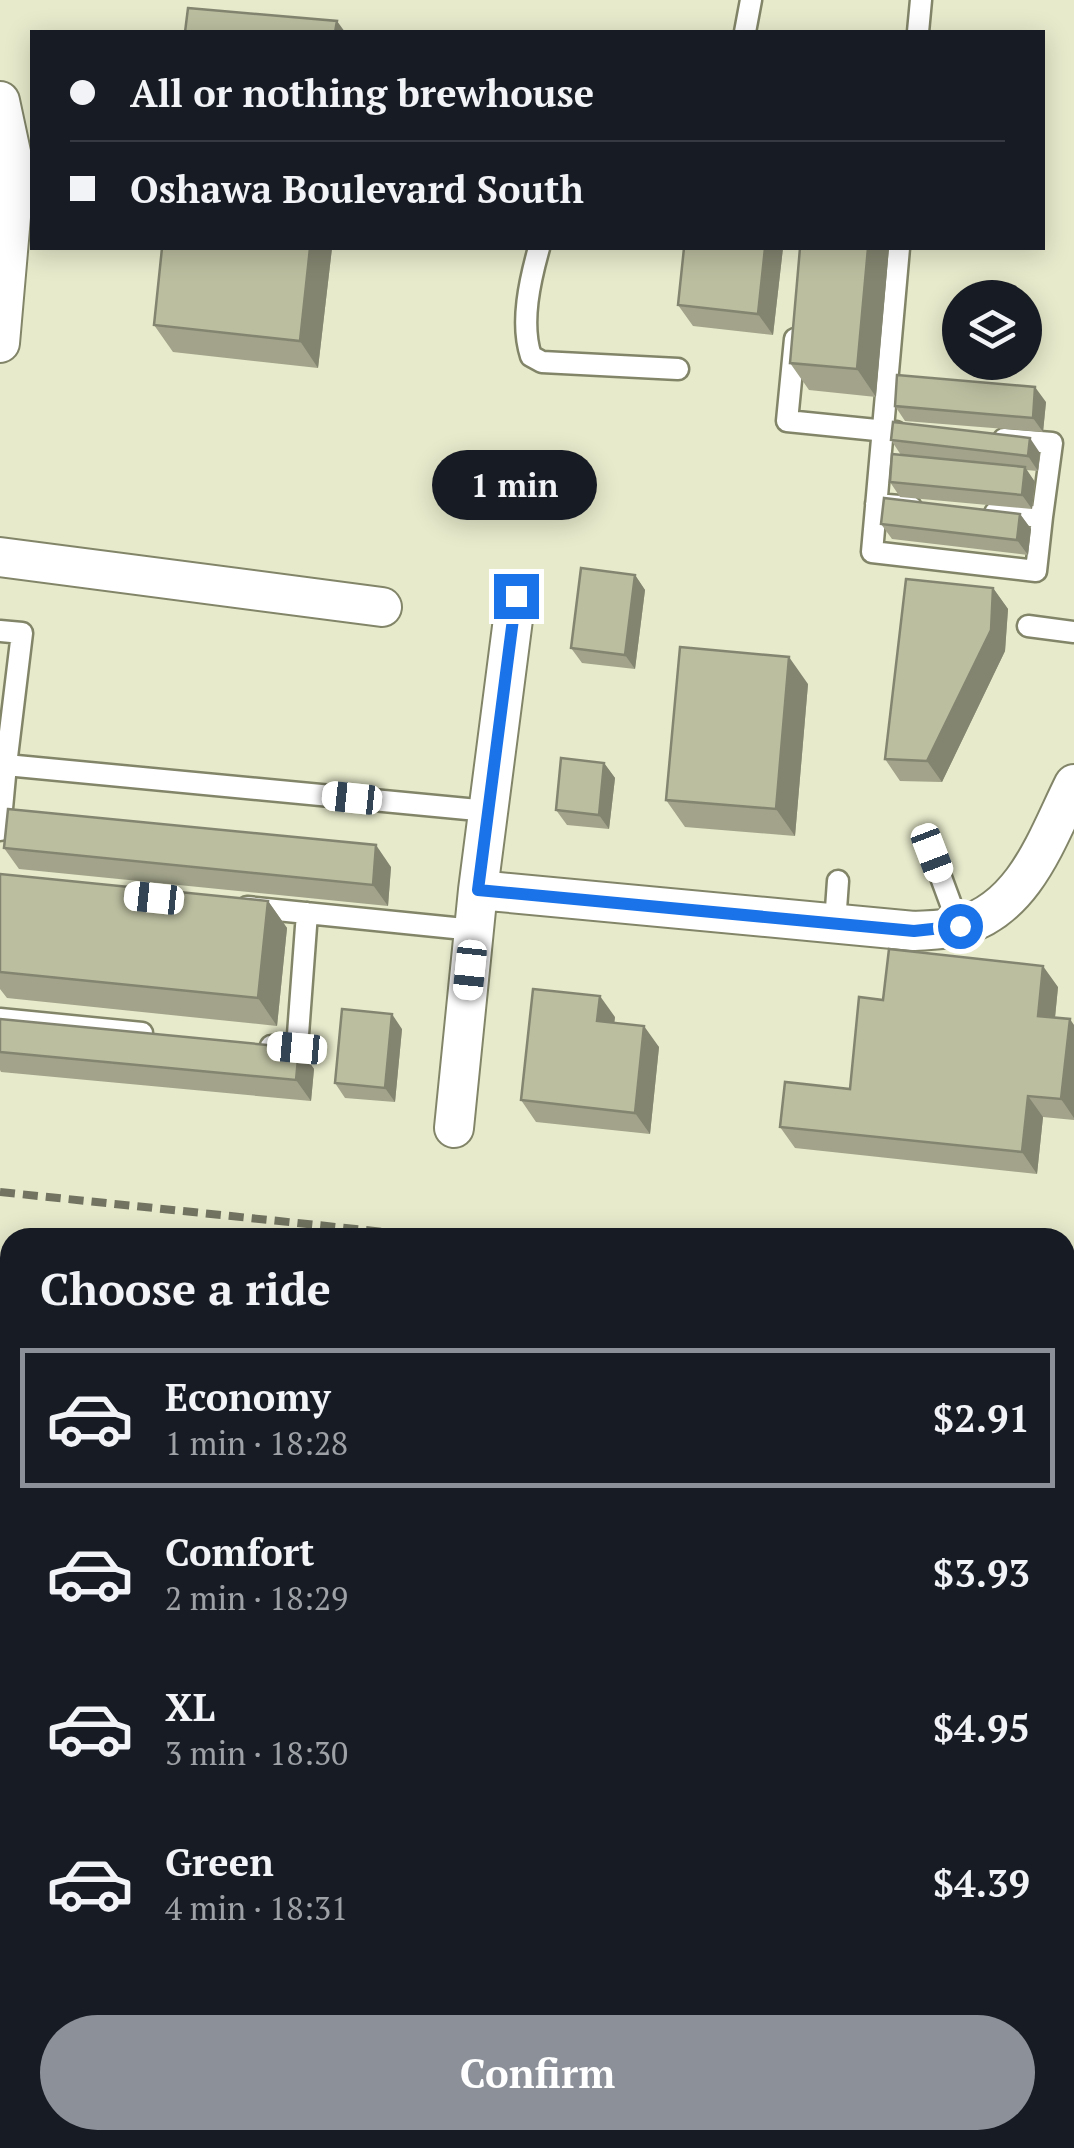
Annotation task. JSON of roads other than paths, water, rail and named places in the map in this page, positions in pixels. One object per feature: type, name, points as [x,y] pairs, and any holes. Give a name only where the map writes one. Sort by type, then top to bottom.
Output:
[{"type":"street","points":[[0,102],[15,172],[0,344]]},
{"type":"street","points":[[0,557],[382,606]]},
{"type":"street","points":[[454,1128],[478,890],[516,596]]},
{"type":"street","points":[[478,890],[914,931],[960,926],[988,915],[1012,895],[1030,872],[1074,784]]},
{"type":"lane","points":[[744,30],[751,0]]},
{"type":"lane","points":[[918,30],[921,0]]},
{"type":"lane","points":[[538,250],[529,283],[527,344],[531,356],[542,362],[678,369]]},
{"type":"lane","points":[[899,250],[883,431],[890,462],[876,504],[872,552],[1036,571],[1042,517],[1038,476],[1052,442],[977,438]]},
{"type":"lane","points":[[796,324],[787,421],[920,434]]},
{"type":"lane","points":[[876,504],[932,508]]},
{"type":"lane","points":[[968,511],[1042,517]]},
{"type":"lane","points":[[1028,626],[1074,632]]},
{"type":"lane","points":[[0,631],[22,633],[3,764],[0,830]]},
{"type":"lane","points":[[3,764],[488,811]]},
{"type":"lane","points":[[932,853],[960,926]]},
{"type":"lane","points":[[835,923],[838,881]]},
{"type":"lane","points":[[230,906],[474,930]]},
{"type":"lane","points":[[258,1044],[297,1048],[307,913]]},
{"type":"lane","points":[[0,1019],[158,1034]]},
{"type":"railway","points":[[0,1192],[346,1228]]}]
